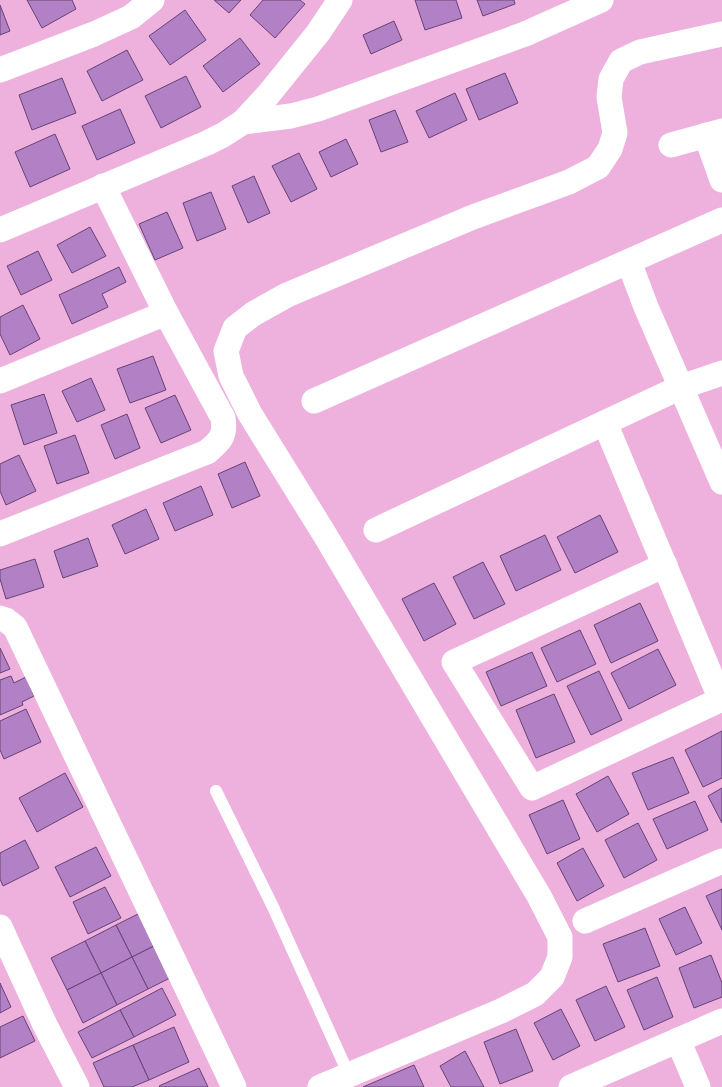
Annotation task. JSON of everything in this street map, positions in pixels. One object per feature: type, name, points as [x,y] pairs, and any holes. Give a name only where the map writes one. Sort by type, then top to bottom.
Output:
[{"type":"street","points":[[0,70],[94,34],[131,17],[152,0]]},
{"type":"street","points":[[0,230],[207,143],[243,122],[268,95],[318,33],[340,0]]},
{"type":"street","points":[[243,122],[291,116],[318,109],[525,34],[601,0]]},
{"type":"street","points":[[320,1087],[501,1011],[535,994],[552,977],[560,957],[560,938],[534,888],[330,543],[250,414],[231,376],[226,351],[236,328],[253,314],[287,295],[473,217],[569,182],[598,167],[610,150],[615,133],[609,97],[611,79],[621,61],[640,52],[722,34]]},
{"type":"street","points":[[671,145],[714,133],[722,180]]},
{"type":"street","points":[[0,534],[207,452],[222,437],[225,428],[222,418],[166,313],[103,186]]},
{"type":"street","points":[[314,402],[722,220]]},
{"type":"street","points":[[629,262],[646,307],[722,482]]},
{"type":"street","points":[[0,381],[166,313]]},
{"type":"street","points":[[376,530],[681,387],[722,373]]},
{"type":"street","points":[[605,423],[665,565],[721,699],[532,788],[454,662],[665,565]]},
{"type":"street","points":[[0,618],[15,627],[234,1087]]},
{"type":"street","points":[[584,921],[722,861]]},
{"type":"street","points":[[0,927],[45,1026],[76,1087]]},
{"type":"street","points":[[571,1087],[722,1021]]},
{"type":"street","points":[[678,1040],[698,1087]]},
{"type":"lane","points":[[216,791],[273,907],[348,1075]]},
{"type":"building","points":[[27,0],[72,0],[76,9],[42,28]]},
{"type":"building","points":[[214,0],[241,0],[229,13]]},
{"type":"building","points":[[263,0],[300,0],[305,4],[275,38],[250,15]]},
{"type":"building","points":[[415,0],[456,0],[462,18],[425,30]]},
{"type":"building","points":[[477,0],[514,0],[515,4],[483,16]]},
{"type":"building","points":[[0,5],[10,31],[0,35]]},
{"type":"building","points":[[185,10],[206,40],[170,65],[149,36]]},
{"type":"building","points":[[394,21],[402,40],[371,54],[363,35]]},
{"type":"building","points":[[240,38],[260,64],[223,92],[203,66]]},
{"type":"building","points":[[127,50],[143,80],[102,101],[87,71]]},
{"type":"building","points":[[505,73],[518,103],[479,120],[466,89]]},
{"type":"building","points":[[186,76],[201,107],[161,128],[145,96]]},
{"type":"building","points":[[62,78],[76,113],[32,130],[19,95]]},
{"type":"building","points":[[455,93],[467,120],[429,138],[416,111]]},
{"type":"building","points":[[120,109],[135,143],[97,160],[82,126]]},
{"type":"building","points":[[395,110],[408,142],[381,152],[369,120]]},
{"type":"building","points":[[55,134],[70,169],[30,187],[15,152]]},
{"type":"building","points":[[346,139],[358,164],[331,177],[319,152]]},
{"type":"building","points":[[299,153],[317,189],[291,202],[272,166]]},
{"type":"building","points":[[254,176],[270,213],[248,223],[232,186]]},
{"type":"building","points":[[211,192],[226,229],[197,241],[183,203]]},
{"type":"building","points":[[167,212],[183,248],[155,260],[139,224]]},
{"type":"building","points":[[90,227],[106,256],[72,273],[57,245]]},
{"type":"building","points":[[38,251],[52,280],[21,295],[7,266]]},
{"type":"building","points":[[119,267],[126,282],[102,294],[108,307],[72,324],[59,295]]},
{"type":"building","points":[[23,305],[40,339],[10,355],[0,334],[0,317]]},
{"type":"building","points":[[153,356],[166,390],[130,403],[117,369]]},
{"type":"building","points":[[91,378],[105,410],[77,422],[62,391]]},
{"type":"building","points":[[44,394],[57,433],[24,445],[11,405]]},
{"type":"building","points":[[175,395],[191,430],[161,443],[145,408]]},
{"type":"building","points":[[127,414],[140,448],[115,459],[101,425]]},
{"type":"building","points":[[75,435],[89,473],[57,484],[44,446]]},
{"type":"building","points":[[19,455],[36,491],[6,505],[0,491],[0,464]]},
{"type":"building","points":[[245,462],[260,496],[232,508],[218,474]]},
{"type":"building","points":[[201,486],[213,515],[175,531],[163,503]]},
{"type":"building","points":[[146,509],[159,539],[125,554],[112,525]]},
{"type":"building","points":[[600,515],[618,552],[575,573],[557,537]]},
{"type":"building","points":[[545,535],[561,570],[516,591],[500,556]]},
{"type":"building","points":[[88,538],[98,566],[63,578],[54,551]]},
{"type":"building","points":[[35,559],[44,587],[6,599],[0,579],[0,570]]},
{"type":"building","points":[[483,562],[505,604],[474,619],[453,577]]},
{"type":"building","points":[[434,583],[456,624],[424,641],[402,599]]},
{"type":"building","points":[[640,603],[658,641],[611,663],[594,625]]},
{"type":"building","points":[[580,630],[596,664],[557,682],[541,648]]},
{"type":"building","points":[[0,648],[10,669],[0,673]]},
{"type":"building","points":[[658,649],[676,685],[629,709],[611,673]]},
{"type":"building","points":[[532,652],[547,686],[501,706],[486,672]]},
{"type":"building","points":[[599,671],[622,720],[591,735],[567,686]]},
{"type":"building","points":[[11,676],[14,683],[26,677],[34,696],[22,702],[23,705],[0,715],[0,680]]},
{"type":"building","points":[[554,694],[575,742],[536,758],[516,710]]},
{"type":"building","points":[[26,709],[41,742],[4,759],[0,750],[0,721]]},
{"type":"building","points":[[722,731],[722,778],[703,787],[685,750]]},
{"type":"building","points":[[673,757],[689,793],[648,810],[632,773]]},
{"type":"building","points":[[65,773],[83,807],[37,832],[19,798]]},
{"type":"building","points":[[608,776],[629,814],[597,832],[576,794]]},
{"type":"building","points":[[722,788],[722,823],[708,796]]},
{"type":"building","points":[[563,800],[580,839],[547,854],[529,815]]},
{"type":"building","points":[[695,801],[708,830],[667,849],[653,819]]},
{"type":"building","points":[[638,823],[657,860],[624,878],[605,840]]},
{"type":"building","points":[[25,840],[39,868],[3,886],[0,879],[0,853]]},
{"type":"building","points":[[96,847],[111,876],[70,897],[55,867]]},
{"type":"building","points":[[583,848],[604,886],[577,901],[557,863]]},
{"type":"building","points":[[105,887],[121,918],[88,934],[73,902]]},
{"type":"building","points":[[722,889],[722,930],[706,896]]},
{"type":"building","points":[[685,907],[702,943],[676,955],[659,919]]},
{"type":"building","points":[[146,910],[162,942],[132,957],[116,925]]},
{"type":"building","points":[[116,925],[132,957],[101,973],[85,941]]},
{"type":"building","points":[[645,928],[660,966],[618,982],[603,944]]},
{"type":"building","points":[[85,941],[101,973],[67,990],[51,958]]},
{"type":"building","points":[[162,942],[178,974],[148,989],[132,957]]},
{"type":"building","points":[[711,955],[722,983],[722,997],[694,1008],[679,968]]},
{"type":"building","points":[[132,957],[148,989],[117,1005],[101,973]]},
{"type":"building","points":[[101,973],[117,1005],[83,1023],[67,990]]},
{"type":"building","points":[[657,977],[673,1017],[644,1030],[627,990]]},
{"type":"building","points":[[0,983],[11,1007],[0,1013]]},
{"type":"building","points":[[606,986],[625,1027],[595,1041],[576,1000]]},
{"type":"building","points":[[162,988],[176,1015],[134,1037],[120,1010]]},
{"type":"building","points":[[561,1009],[580,1046],[553,1060],[534,1023]]},
{"type":"building","points":[[120,1010],[134,1037],[92,1058],[78,1032]]},
{"type":"building","points":[[23,1016],[35,1041],[0,1058],[0,1027]]},
{"type":"building","points":[[174,1027],[189,1062],[149,1080],[133,1045]]},
{"type":"building","points":[[516,1029],[533,1071],[500,1084],[484,1042]]},
{"type":"building","points":[[133,1045],[149,1080],[132,1087],[104,1087],[93,1063]]},
{"type":"building","points":[[465,1051],[484,1087],[451,1087],[440,1066]]},
{"type":"building","points":[[414,1065],[424,1087],[363,1087]]},
{"type":"building","points":[[199,1068],[208,1087],[159,1086]]}]
